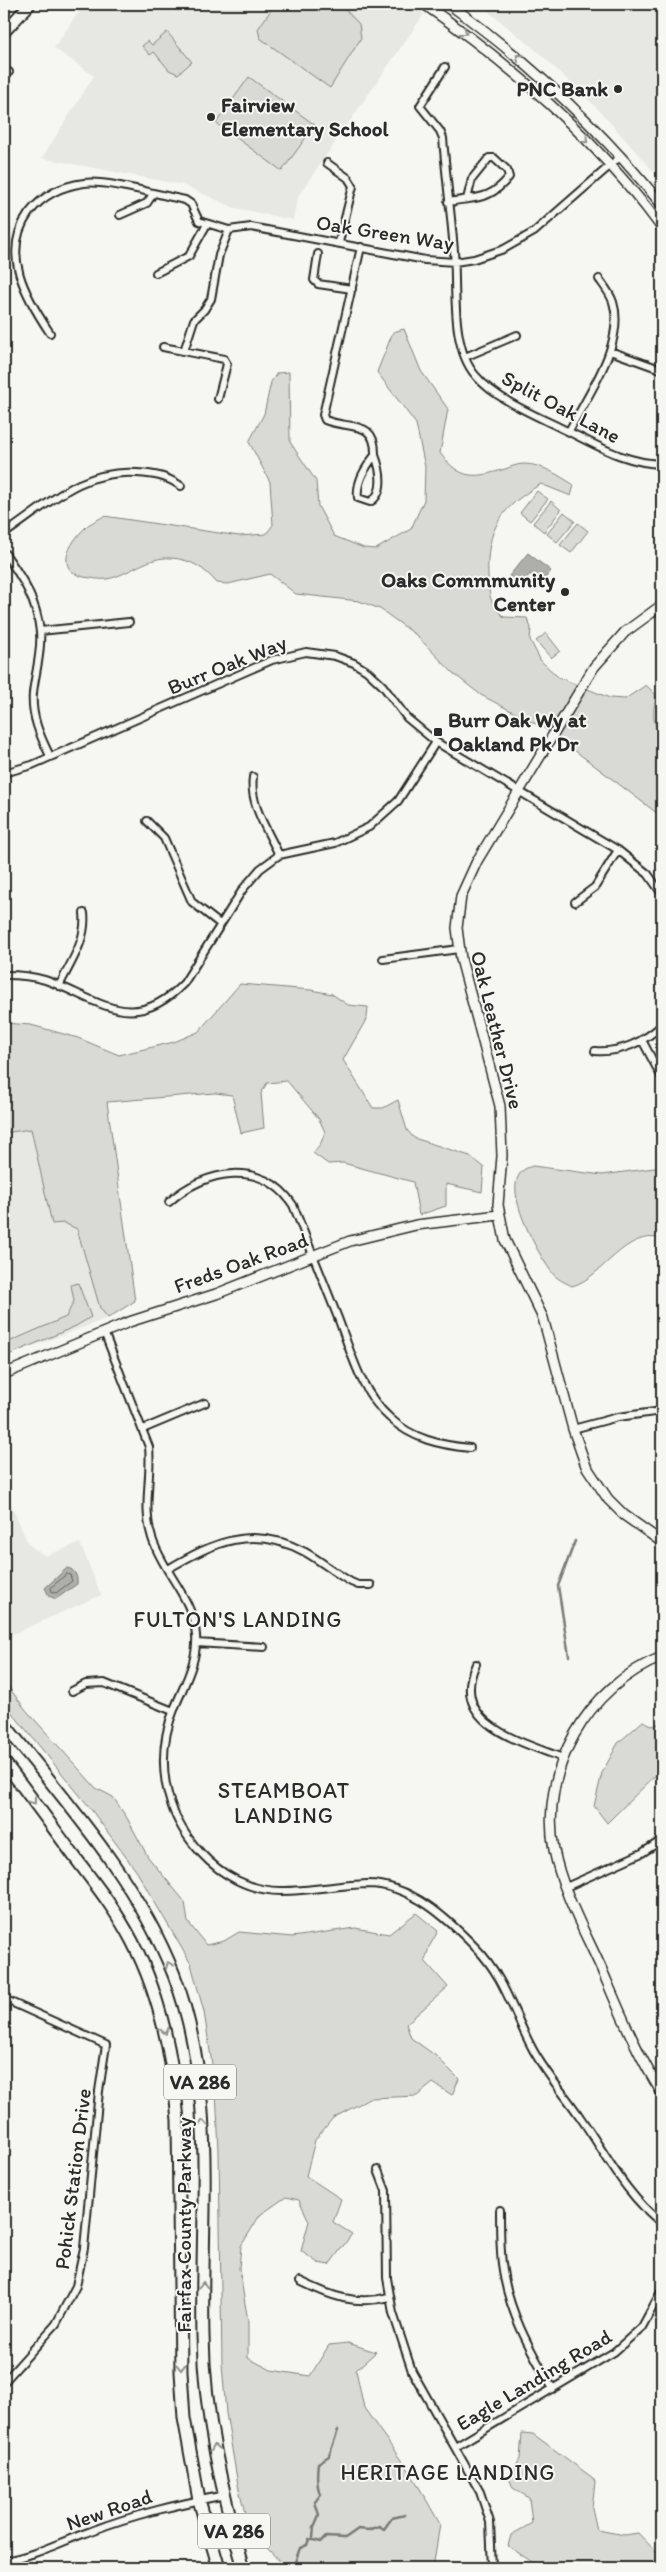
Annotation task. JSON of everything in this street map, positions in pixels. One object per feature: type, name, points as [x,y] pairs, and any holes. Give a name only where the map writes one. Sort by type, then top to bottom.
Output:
[{"type":"highway","name":"Fairfax County Parkway","points":[[4,1724],[96,1840],[135,1895],[164,1952],[193,2039],[201,2088],[203,2129],[203,2338],[208,2406],[226,2495],[244,2568]]},
{"type":"highway","name":"Fairfax County Parkway","points":[[4,1762],[102,1892],[120,1920],[144,1967],[162,2019],[175,2085],[178,2120],[181,2372],[184,2418],[200,2500],[219,2568]]},
{"type":"main road","points":[[4,32],[30,4]]},
{"type":"street","points":[[424,4],[510,68],[610,165],[662,228]]},
{"type":"street","points":[[449,4],[496,38],[546,80],[621,156],[662,205]]},
{"type":"street","name":"Split Oak Lane","points":[[445,67],[420,106],[440,131],[443,138],[459,335],[465,358],[476,378],[492,391],[609,453],[625,459],[661,464]]},
{"type":"street","points":[[4,78],[9,72]]},
{"type":"street","name":"Oak Green Way","points":[[229,230],[250,227],[339,242],[425,260],[454,262],[486,256],[523,240],[621,156]]},
{"type":"street","points":[[448,202],[487,197],[495,192],[509,177],[507,170],[494,158],[489,158],[472,179],[467,199]]},
{"type":"street","points":[[327,163],[348,178],[352,186],[339,242]]},
{"type":"street","points":[[50,333],[20,282],[13,251],[16,237],[23,220],[35,205],[56,189],[85,183],[185,200],[191,204],[199,220],[229,230],[219,255],[211,298],[204,310],[194,320],[184,351]]},
{"type":"street","points":[[120,215],[147,203],[153,194]]},
{"type":"street","points":[[156,273],[189,256],[207,224]]},
{"type":"street","points":[[361,247],[323,415],[325,420],[334,424],[364,428],[370,432],[376,445],[375,455],[381,475],[377,495],[370,502],[358,498],[357,492],[362,473],[375,455]]},
{"type":"street","points":[[318,254],[314,280],[318,284],[352,290]]},
{"type":"street","points":[[569,431],[610,351],[614,332],[614,309],[610,294],[599,279]]},
{"type":"street","points":[[465,358],[516,335]]},
{"type":"street","points":[[163,347],[224,359],[227,364],[218,399]]},
{"type":"street","points":[[610,351],[660,369]]},
{"type":"street","points":[[661,464],[661,511]]},
{"type":"street","points":[[4,534],[68,488],[94,477],[122,472],[156,474],[169,478],[181,486]]},
{"type":"street","points":[[4,552],[15,565],[28,588],[40,631],[33,707],[38,728],[50,756]]},
{"type":"street","name":"Oak Leather Drive","points":[[662,605],[632,626],[604,654],[519,790],[466,883],[459,910],[458,949],[500,1106],[502,1156],[499,1215],[509,1250],[529,1286],[543,1318],[573,1429],[586,1466],[608,1498],[630,1520],[662,1542]]},
{"type":"street","points":[[40,631],[129,622]]},
{"type":"street","name":"Burr Oak Way","points":[[4,773],[50,756],[272,660],[306,652],[335,656],[367,671],[384,686],[407,718],[436,742],[618,850],[648,874],[662,894]]},
{"type":"street","points":[[4,975],[25,976],[60,986],[109,1008],[131,1010],[152,1005],[172,994],[184,983],[220,924],[252,877],[279,855],[335,843],[369,828],[383,817],[403,795],[436,742]]},
{"type":"street","points":[[253,777],[254,801],[279,855]]},
{"type":"street","points":[[146,821],[164,838],[192,902],[220,924]]},
{"type":"street","points":[[575,902],[595,887],[618,850]]},
{"type":"street","points":[[60,986],[82,941],[86,927],[84,913]]},
{"type":"street","points":[[383,959],[458,949]]},
{"type":"street","points":[[595,1051],[611,1052],[642,1040],[662,1025]]},
{"type":"street","points":[[642,1040],[662,1078]]},
{"type":"street","points":[[169,1202],[187,1186],[236,1174],[259,1176],[278,1186],[293,1205],[361,1377],[377,1404],[396,1424],[414,1435],[434,1443],[470,1448]]},
{"type":"street","name":"Freds Oak Road","points":[[4,1374],[160,1310],[216,1294],[313,1255],[383,1232],[499,1215]]},
{"type":"street","points":[[104,1332],[143,1429],[151,1465],[149,1528],[155,1548],[190,1608],[196,1643],[190,1671],[173,1711],[163,1754],[166,1787],[172,1809],[182,1829],[205,1857],[232,1878],[260,1888],[282,1891],[380,1885],[405,1892],[427,1905],[461,1934],[487,1960],[504,1986],[541,2064],[582,2118],[635,2199],[662,2223]]},
{"type":"street","points":[[143,1429],[205,1403]]},
{"type":"street","points":[[573,1429],[625,1415],[662,1411]]},
{"type":"street","points":[[168,1570],[202,1549],[224,1541],[263,1538],[291,1545],[358,1585],[371,1584]]},
{"type":"street","points":[[196,1643],[264,1647]]},
{"type":"street","points":[[662,1657],[639,1668],[609,1691],[584,1720],[563,1758],[553,1796],[552,1834],[557,1863],[566,1887],[640,2054],[662,2093]]},
{"type":"street","points":[[476,1664],[470,1679],[471,1696],[483,1719],[492,1728],[507,1737],[563,1758]]},
{"type":"street","points":[[72,1691],[86,1684],[104,1683],[173,1711]]},
{"type":"street","points":[[566,1887],[642,1853],[662,1840]]},
{"type":"street","name":"Pohick Station Drive","points":[[4,1999],[106,2045],[99,2091],[84,2248],[76,2286],[52,2329],[4,2382]]},
{"type":"street","points":[[378,2170],[387,2195],[386,2252],[389,2297],[402,2344],[412,2371],[486,2507],[492,2543],[492,2568]]},
{"type":"street","points":[[500,2210],[500,2251],[507,2294],[519,2326],[553,2389]]},
{"type":"street","points":[[300,2281],[324,2294],[345,2300],[368,2301],[389,2297]]},
{"type":"street","name":"Eagle Landing Road","points":[[455,2447],[614,2352],[628,2341],[649,2316],[662,2290]]},
{"type":"street","name":"New Road","points":[[4,2561],[28,2556],[91,2530],[151,2511],[226,2495]]},
{"type":"shaded area","name":"Fairview Elementary School","points":[[84,4],[411,4],[424,14],[298,196],[293,220],[235,208],[183,185],[42,158],[94,76],[54,48]]},
{"type":"shaded area","points":[[275,4],[340,4],[359,24],[361,38],[330,88],[260,38],[258,29]]},
{"type":"shaded area","points":[[479,4],[662,4],[662,181],[598,109],[536,50]]},
{"type":"shaded area","points":[[167,32],[192,62],[178,74],[169,70],[154,52],[150,55],[142,46],[148,41],[152,45]]},
{"type":"shaded area","points":[[249,77],[315,125],[282,171],[216,123]]},
{"type":"shaded area","points":[[404,329],[421,371],[448,409],[440,453],[455,469],[469,475],[477,475],[519,464],[531,464],[550,471],[574,485],[571,496],[541,484],[516,501],[506,511],[493,532],[490,545],[488,575],[491,598],[495,607],[504,617],[527,618],[531,628],[530,640],[541,661],[558,677],[610,698],[625,699],[646,685],[656,695],[654,721],[662,734],[662,817],[549,731],[481,695],[454,674],[416,635],[380,609],[359,601],[296,594],[270,574],[228,584],[217,583],[197,566],[172,558],[154,560],[107,579],[84,577],[75,574],[69,568],[67,556],[74,541],[87,526],[104,516],[239,536],[266,534],[273,525],[270,482],[249,442],[264,414],[271,382],[277,373],[289,372],[290,442],[316,481],[318,506],[334,536],[364,548],[376,549],[411,529],[424,500],[425,467],[416,424],[377,372],[393,332]]},
{"type":"shaded area","points":[[537,491],[548,499],[530,521],[520,513]]},
{"type":"shaded area","points":[[551,501],[561,510],[544,532],[533,523]]},
{"type":"shaded area","points":[[564,512],[575,521],[557,542],[547,534]]},
{"type":"shaded area","points":[[578,523],[588,531],[571,553],[560,545]]},
{"type":"shaded area","points":[[546,633],[560,651],[551,658],[536,641]]},
{"type":"shaded area","points":[[240,984],[311,990],[332,994],[348,1005],[368,1007],[367,1018],[343,1060],[373,1108],[383,1108],[398,1100],[407,1130],[414,1138],[470,1156],[484,1167],[482,1192],[446,1184],[446,1206],[419,1215],[413,1182],[343,1163],[328,1164],[313,1153],[321,1143],[325,1132],[319,1119],[287,1081],[267,1083],[261,1093],[264,1128],[241,1133],[232,1095],[215,1093],[107,1102],[135,1301],[108,1318],[100,1308],[77,1229],[64,1223],[52,1224],[31,1129],[4,1133],[4,1023],[31,1025],[78,1038],[119,1055],[174,1042],[198,1032]]},
{"type":"shaded area","points":[[31,1128],[52,1224],[64,1223],[77,1229],[100,1308],[108,1318],[4,1357],[4,1133]]},
{"type":"shaded area","points":[[533,1166],[602,1175],[662,1167],[662,1239],[649,1238],[625,1247],[594,1274],[572,1286],[562,1281],[553,1274],[540,1254],[526,1227],[517,1198],[516,1186],[518,1177],[524,1170]]},
{"type":"shaded area","points":[[78,1283],[91,1317],[76,1326],[4,1357],[4,1344],[66,1317],[74,1301],[71,1285]]},
{"type":"shaded area","points":[[4,1488],[28,1544],[45,1556],[80,1543],[101,1595],[4,1638]]},
{"type":"shaded area","points":[[4,1669],[10,1689],[26,1710],[96,1788],[113,1797],[127,1818],[148,1857],[185,1902],[188,1922],[206,1945],[224,1941],[239,1932],[292,1937],[355,1928],[389,1934],[416,1913],[438,1931],[429,1947],[425,1961],[448,1987],[406,2024],[411,2038],[436,2056],[459,2079],[452,2095],[433,2083],[417,2096],[371,2098],[333,2118],[315,2140],[306,2176],[341,2199],[333,2222],[352,2234],[329,2265],[318,2263],[301,2251],[309,2221],[299,2200],[286,2197],[260,2215],[241,2246],[239,2268],[248,2321],[248,2358],[271,2370],[310,2376],[329,2345],[348,2343],[376,2352],[356,2370],[364,2408],[415,2480],[440,2524],[433,2568],[286,2568],[249,2529],[238,2485],[226,2413],[222,2364],[219,2150],[216,2090],[204,2012],[191,1964],[137,1872],[87,1804],[4,1703]]},
{"type":"shaded area","points":[[643,1721],[654,1726],[662,1721],[662,1769],[607,1823],[594,1806],[602,1773],[618,1743]]},
{"type":"shaded area","points":[[522,2433],[533,2434],[593,2478],[595,2482],[592,2508],[597,2530],[625,2535],[638,2533],[662,2558],[662,2568],[541,2568],[508,2546],[511,2535],[532,2523],[529,2498],[513,2488],[509,2478],[520,2459]]},
{"type":"water","points":[[528,553],[551,571],[541,583],[530,574],[521,585],[509,576]]},
{"type":"water","points":[[67,1568],[75,1574],[77,1584],[56,1599],[49,1596],[45,1588]]},
{"type":"waterway","points":[[569,1656],[558,1586],[575,1541]]},
{"type":"waterway","points":[[313,2538],[314,2527],[319,2515],[315,2502],[321,2494],[319,2492],[317,2475],[318,2463],[329,2456],[338,2430]]},
{"type":"waterway","points":[[293,2568],[300,2548],[307,2545],[309,2539],[321,2542],[326,2537],[345,2538],[358,2529],[369,2530],[379,2526],[384,2529],[392,2518],[405,2515]]},
{"type":"place","name":"PNC Bank","points":[[618,89]]},
{"type":"place","name":"Fairview Elementary School","points":[[211,117]]},
{"type":"place","name":"Oaks Commmunity Center","points":[[565,592]]},
{"type":"place","name":"Burr Oak Wy at Oakland Pk Dr","points":[[438,732]]},
{"type":"district","name":"FULTON'S LANDING","points":[[238,1619]]},
{"type":"district","name":"STEAMBOAT LANDING","points":[[284,1802]]},
{"type":"district","name":"HERITAGE LANDING","points":[[448,2472]]}]
